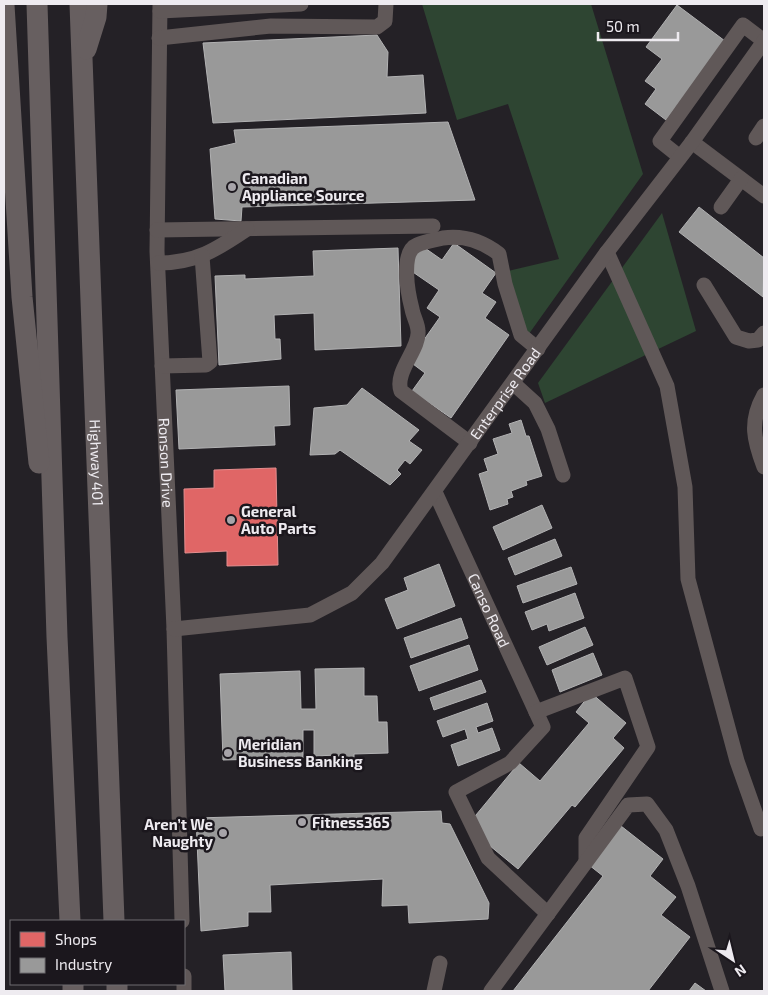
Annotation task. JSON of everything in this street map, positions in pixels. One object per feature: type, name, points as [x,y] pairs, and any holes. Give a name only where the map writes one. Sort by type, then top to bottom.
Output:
[{"type":"highway","points":[[37,4],[58,637],[70,920]]},
{"type":"highway","name":"Highway 401","points":[[80,4],[103,666],[114,920]]},
{"type":"highway","points":[[82,61],[96,17],[97,4]]},
{"type":"highway","points":[[4,5],[22,297],[58,637]]},
{"type":"street","points":[[160,7],[301,4]]},
{"type":"street","points":[[159,38],[271,26],[377,27],[384,21],[386,4]]},
{"type":"street","name":"Ronson Drive","points":[[160,7],[157,230],[174,629],[182,920]]},
{"type":"street","points":[[680,157],[660,141],[743,26],[764,41]]},
{"type":"street","name":"Enterprise Road","points":[[174,629],[310,615],[352,593],[382,563],[607,252],[720,103],[760,58],[764,41]]},
{"type":"street","points":[[699,87],[720,103]]},
{"type":"street","points":[[692,142],[764,196]]},
{"type":"street","points":[[721,206],[741,179]]},
{"type":"street","points":[[157,230],[433,226]]},
{"type":"street","points":[[158,263],[194,260],[216,250],[247,229]]},
{"type":"street","points":[[470,443],[401,392],[399,387],[406,360],[416,341],[418,331],[411,308],[406,266],[410,252],[416,245],[445,238],[472,238],[487,244],[499,254],[505,284],[521,335],[538,349]]},
{"type":"street","points":[[607,252],[667,386],[685,487],[688,579],[737,761],[761,829]]},
{"type":"street","points":[[162,366],[206,365],[210,362],[202,256]]},
{"type":"street","points":[[704,285],[736,337],[749,341],[758,340],[764,334]]},
{"type":"street","points":[[513,383],[535,403],[548,429],[563,474]]},
{"type":"street","points":[[764,395],[759,405],[753,438],[764,467]]},
{"type":"street","name":"Canso Road","points":[[435,492],[543,727],[510,763],[456,792],[488,858],[548,914]]},
{"type":"street","points":[[536,712],[625,678],[648,747],[586,838],[586,860]]},
{"type":"street","points":[[491,991],[628,805],[647,804],[666,830],[688,886],[722,991]]},
{"type":"street","points":[[434,991],[440,963]]},
{"type":"green space","points":[[422,4],[591,4],[643,174],[526,338],[504,272],[559,259],[508,104],[457,120]]},
{"type":"green space","points":[[662,213],[696,331],[545,403],[538,383]]},
{"type":"building: Shops","name":"General Auto Parts","points":[[276,468],[278,565],[227,566],[227,551],[185,553],[184,489],[214,488],[214,470]]},
{"type":"building: Industry","points":[[677,5],[725,41],[666,120],[645,104],[656,89],[645,81],[662,59],[646,47]]},
{"type":"building: Industry","points":[[377,35],[388,52],[387,77],[423,75],[426,113],[213,123],[203,43]]},
{"type":"building: Industry","points":[[448,122],[475,200],[242,207],[241,221],[215,219],[210,149],[236,143],[234,130]]},
{"type":"building: Industry","points":[[699,207],[764,258],[763,297],[679,232]]},
{"type":"building: Industry","points":[[454,243],[496,273],[482,293],[496,302],[485,318],[509,335],[451,418],[412,391],[425,373],[409,361],[440,317],[427,308],[439,290],[407,268],[422,246],[442,260]]},
{"type":"building: Industry","points":[[398,248],[401,346],[315,350],[314,313],[274,315],[275,339],[280,339],[281,359],[219,365],[215,276],[245,275],[245,279],[314,276],[313,251]]},
{"type":"building: Industry","points":[[289,386],[290,425],[274,426],[275,445],[179,449],[176,390]]},
{"type":"building: Industry","points":[[362,388],[419,430],[409,441],[422,450],[410,464],[405,460],[397,470],[401,474],[390,485],[340,450],[335,454],[310,455],[314,408],[347,405]]},
{"type":"building: Industry","points":[[521,420],[526,436],[529,436],[542,476],[526,481],[527,485],[511,491],[513,497],[507,499],[508,504],[490,510],[479,474],[488,471],[484,459],[498,454],[493,439],[512,433],[509,424]]},
{"type":"building: Industry","points":[[542,505],[552,528],[503,550],[493,527]]},
{"type":"building: Industry","points":[[555,539],[562,556],[515,575],[508,558]]},
{"type":"building: Industry","points":[[439,564],[455,606],[397,629],[385,599],[408,590],[404,578]]},
{"type":"building: Industry","points":[[571,567],[577,584],[523,603],[517,586]]},
{"type":"building: Industry","points":[[575,593],[584,618],[549,631],[547,624],[532,630],[525,612]]},
{"type":"building: Industry","points":[[461,618],[468,638],[411,658],[404,638]]},
{"type":"building: Industry","points":[[585,627],[593,645],[547,665],[539,647]]},
{"type":"building: Industry","points":[[469,645],[478,670],[419,691],[410,666]]},
{"type":"building: Industry","points":[[593,653],[602,675],[560,692],[552,670]]},
{"type":"building: Industry","points":[[364,668],[364,696],[377,696],[378,722],[387,722],[388,753],[354,754],[354,762],[338,762],[338,755],[314,756],[314,730],[303,730],[303,758],[223,760],[220,674],[300,671],[301,709],[316,709],[315,669]]},
{"type":"building: Industry","points":[[481,680],[486,692],[434,710],[430,698]]},
{"type":"building: Industry","points":[[591,693],[626,723],[613,738],[624,748],[575,807],[572,805],[518,869],[478,836],[483,831],[471,821],[519,763],[540,781],[589,723],[576,712]]},
{"type":"building: Industry","points":[[487,703],[493,721],[476,727],[478,733],[492,728],[500,750],[458,766],[451,745],[468,739],[465,729],[443,737],[437,721]]},
{"type":"building: Industry","points":[[441,811],[442,823],[450,824],[489,903],[488,919],[409,923],[408,905],[382,906],[383,879],[270,885],[271,912],[248,912],[248,926],[201,931],[196,818]]},
{"type":"building: Industry","points":[[621,826],[663,859],[650,876],[676,897],[661,915],[690,937],[648,991],[513,991],[603,876],[589,865]]},
{"type":"building: Industry","points":[[291,952],[292,991],[225,991],[223,955]]},
{"type":"building: Industry","points":[[695,983],[706,991],[689,991]]},
{"type":"place","name":"Canadian Appliance Source","points":[[232,187]]},
{"type":"place","name":"General Auto Parts","points":[[231,520]]},
{"type":"place","name":"Meridian Business Banking","points":[[228,753]]},
{"type":"place","name":"Fitness365","points":[[302,822]]},
{"type":"place","name":"Aren’t We Naughty","points":[[223,833]]}]
